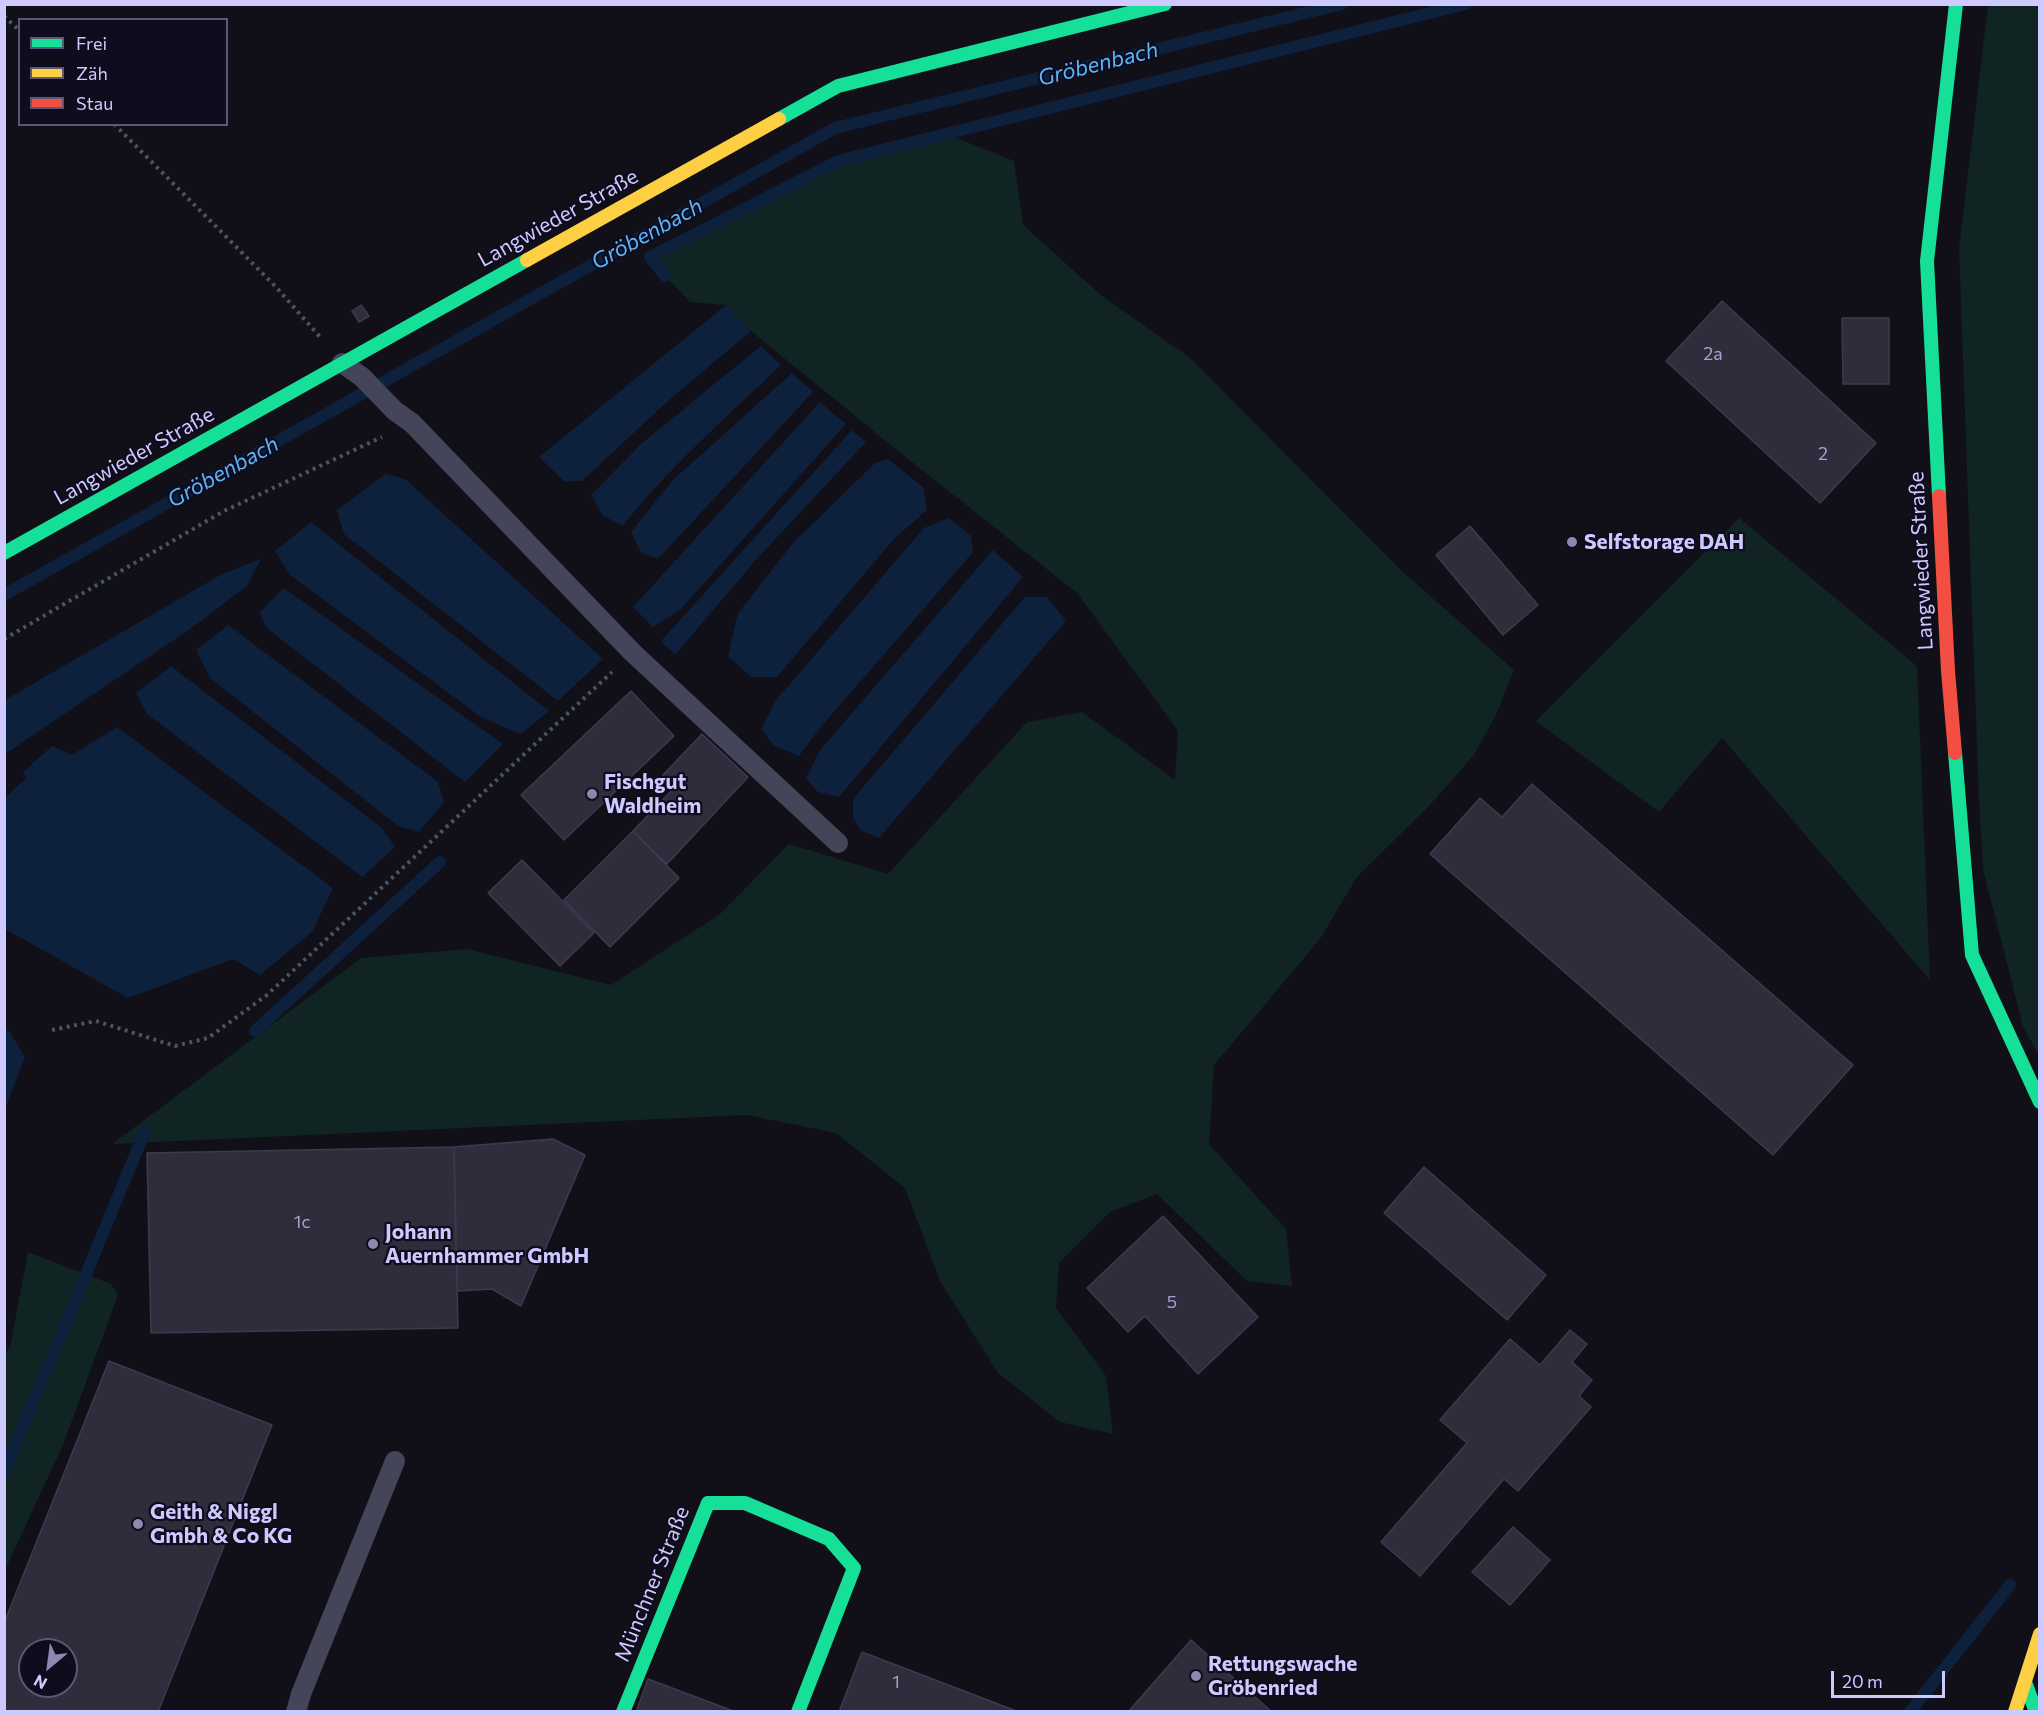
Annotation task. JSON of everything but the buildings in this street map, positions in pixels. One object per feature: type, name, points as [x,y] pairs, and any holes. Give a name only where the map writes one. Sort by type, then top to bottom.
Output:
[{"type":"main road","name":"Langwieder Straße","points":[[4,553],[838,86],[1165,4]]},
{"type":"main road","name":"Langwieder Straße","points":[[1956,4],[1927,261],[1948,670],[1972,956],[2040,1102]]},
{"type":"main road","name":"Münchner Straße","points":[[622,1712],[708,1503],[745,1503],[830,1539],[854,1568],[798,1712]]},
{"type":"main road","points":[[2015,1712],[2040,1634]]},
{"type":"main road","points":[[2025,1682],[2036,1712]]},
{"type":"lane","points":[[342,363],[362,377],[395,411],[412,423],[633,653],[838,843]]},
{"type":"lane","points":[[296,1712],[301,1694],[395,1461]]},
{"type":"path","points":[[4,16],[18,29]]},
{"type":"path","points":[[116,126],[276,286],[342,363]]},
{"type":"path","points":[[4,639],[224,511],[412,423]]},
{"type":"path","points":[[52,1030],[96,1021],[175,1046],[208,1038],[267,995],[633,653]]},
{"type":"green space","points":[[1988,5],[2040,5],[2039,1055],[2023,1027],[1983,869],[1979,800],[1959,249]]},
{"type":"green space","points":[[947,134],[1014,161],[1023,225],[1102,296],[1189,357],[1403,572],[1514,670],[1496,715],[1474,755],[1429,806],[1357,877],[1320,939],[1214,1065],[1209,1144],[1286,1229],[1292,1286],[1247,1281],[1157,1194],[1110,1212],[1059,1263],[1056,1308],[1106,1376],[1113,1434],[1060,1422],[998,1373],[940,1281],[905,1188],[836,1133],[747,1115],[112,1144],[361,958],[467,949],[611,985],[720,914],[789,844],[888,874],[1027,722],[1082,712],[1175,780],[1178,731],[1078,594],[751,331],[726,305],[690,302],[650,257],[838,161]]},
{"type":"green space","points":[[1739,518],[1917,666],[1930,980],[1722,738],[1659,812],[1536,721]]},
{"type":"green space","points":[[28,1252],[111,1284],[118,1295],[63,1445],[5,1570],[5,1354],[10,1347]]},
{"type":"water","points":[[726,305],[751,331],[668,401],[582,481],[564,481],[539,457]]},
{"type":"water","points":[[761,346],[781,365],[679,463],[623,526],[602,515],[591,495],[642,443]]},
{"type":"water","points":[[792,373],[813,392],[658,559],[641,553],[631,532],[672,481]]},
{"type":"water","points":[[820,402],[846,424],[681,609],[653,627],[633,607]]},
{"type":"water","points":[[852,430],[866,442],[754,562],[675,655],[661,641]]},
{"type":"water","points":[[888,459],[923,487],[927,510],[894,539],[777,677],[751,677],[728,656],[738,613],[794,542],[875,463]]},
{"type":"water","points":[[385,474],[405,479],[603,659],[558,701],[344,534],[337,510]]},
{"type":"water","points":[[949,518],[971,536],[973,552],[820,728],[799,756],[774,746],[761,729],[776,700],[924,528]]},
{"type":"water","points":[[311,522],[549,711],[521,734],[481,717],[290,575],[275,551]]},
{"type":"water","points":[[993,550],[1023,577],[839,797],[818,792],[806,779],[820,750]]},
{"type":"water","points":[[261,559],[247,586],[193,627],[5,754],[5,700],[224,573]]},
{"type":"water","points":[[284,588],[503,744],[465,782],[268,629],[259,613]]},
{"type":"water","points":[[1025,597],[1047,597],[1066,621],[879,838],[860,830],[853,817],[853,799]]},
{"type":"water","points":[[228,625],[438,782],[444,802],[419,832],[398,826],[210,678],[196,650]]},
{"type":"water","points":[[171,666],[382,828],[395,847],[362,877],[147,714],[136,693]]},
{"type":"water","points":[[117,727],[333,888],[312,932],[260,975],[233,959],[128,998],[5,929],[5,798],[26,778],[23,772],[52,746],[72,755]]},
{"type":"water","points":[[5,1030],[10,1032],[25,1057],[5,1109]]},
{"type":"waterway","name":"Gröbenbach","points":[[4,595],[835,128],[1342,4]]},
{"type":"waterway","points":[[665,276],[650,257],[838,161],[1466,4]]},
{"type":"waterway","points":[[255,1031],[440,862]]},
{"type":"waterway","points":[[4,1473],[145,1131]]},
{"type":"waterway","points":[[1910,1712],[2010,1585]]},
{"type":"traffic: fast","points":[[779,119],[838,86],[1165,4]]},
{"type":"traffic: fast","points":[[1939,496],[1927,261],[1956,4]]},
{"type":"traffic: fast","points":[[4,553],[527,260]]},
{"type":"traffic: fast","points":[[1955,753],[1972,955],[2040,1102]]},
{"type":"traffic: fast","points":[[623,1712],[708,1503],[745,1503],[829,1539],[854,1568],[798,1712]]},
{"type":"traffic: fast","points":[[2025,1682],[2036,1712]]},
{"type":"traffic: slow","points":[[527,260],[779,119]]},
{"type":"traffic: slow","points":[[2015,1712],[2040,1634]]},
{"type":"traffic: jam","points":[[1939,496],[1948,671],[1955,753]]},
{"type":"place","name":"Selfstorage DAH","points":[[1572,542]]},
{"type":"place","name":"Fischgut Waldheim","points":[[592,794]]},
{"type":"place","name":"Johann Auernhammer GmbH","points":[[373,1244]]},
{"type":"place","name":"Geith & Niggl Gmbh & Co KG","points":[[138,1524]]},
{"type":"place","name":"Rettungswache Gröbenried","points":[[1196,1676]]}]
